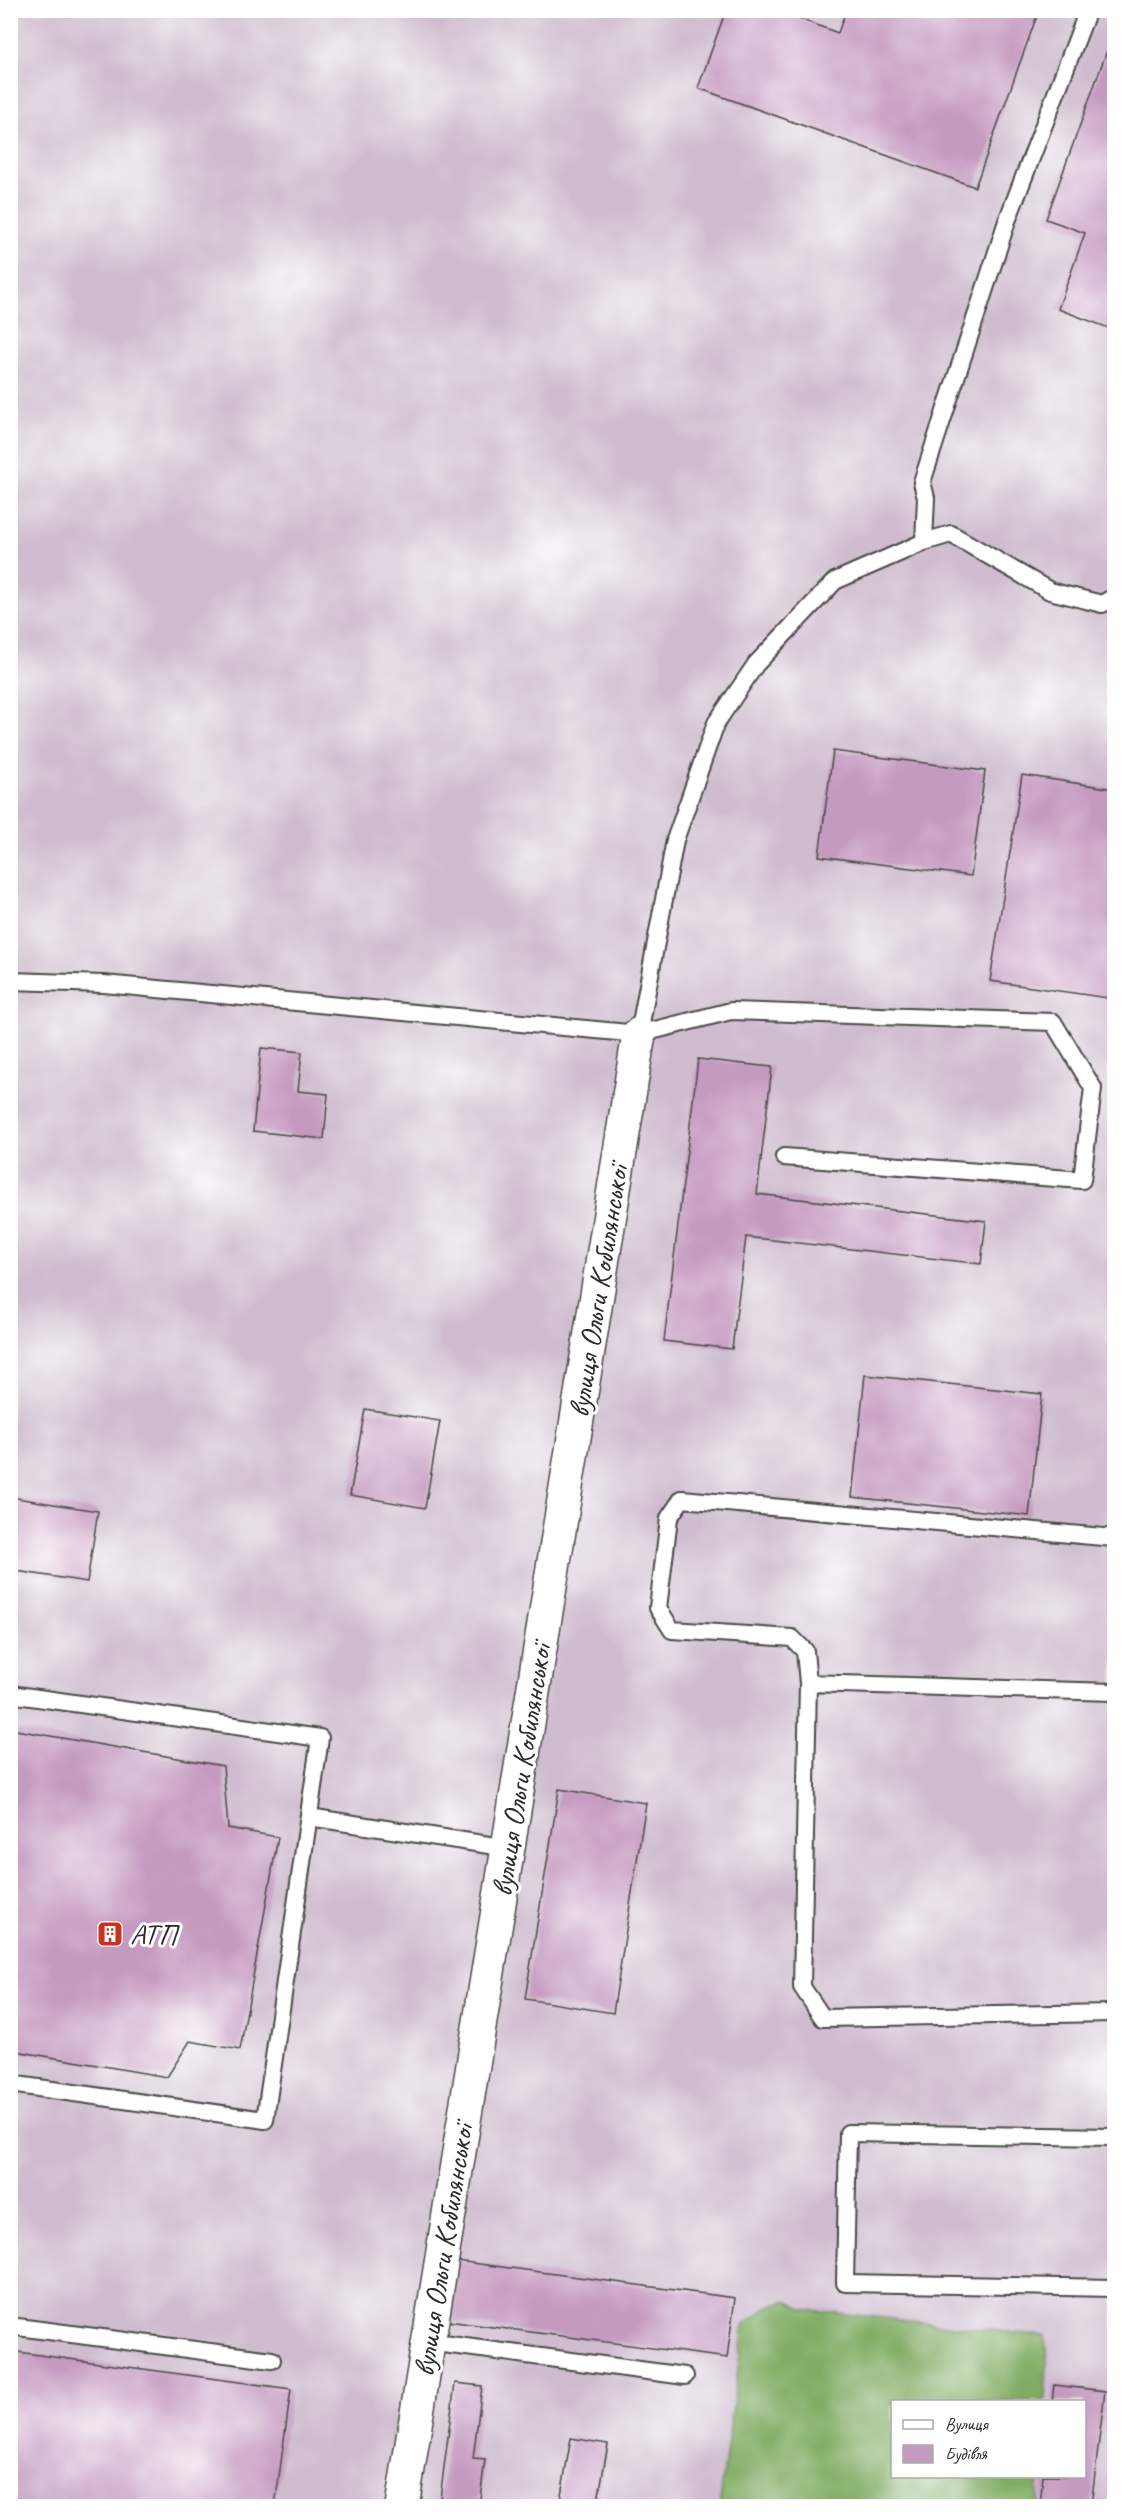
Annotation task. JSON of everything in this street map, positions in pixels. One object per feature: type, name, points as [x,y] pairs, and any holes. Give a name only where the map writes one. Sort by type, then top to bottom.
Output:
[{"type":"street","name":"вулиця Ольги Кобилянської","points":[[402,2506],[639,1035]]},
{"type":"lane","points":[[924,542],[926,498],[922,482],[1007,221],[1088,10]]},
{"type":"lane","points":[[639,1035],[675,840],[716,723],[756,664],[835,581],[924,542],[951,534],[1050,591],[1102,604],[1114,597]]},
{"type":"lane","points":[[10,981],[104,984],[639,1035],[731,1011],[1053,1022],[1093,1088],[1082,1180],[784,1157]]},
{"type":"lane","points":[[1114,1538],[682,1499],[669,1518],[658,1608],[672,1630],[792,1638],[805,1651],[808,1683],[802,1987],[823,2018],[1114,2013]]},
{"type":"lane","points":[[808,1683],[1114,1692]]},
{"type":"lane","points":[[10,1694],[320,1738],[265,2120],[10,2084]]},
{"type":"lane","points":[[309,1817],[508,1848]]},
{"type":"lane","points":[[1114,2137],[848,2133],[845,2283],[1114,2288]]},
{"type":"lane","points":[[10,2326],[272,2360]]},
{"type":"lane","points":[[428,2342],[685,2376]]},
{"type":"shaded area","points":[[11,11],[1114,11],[1114,2506],[11,2506]]},
{"type":"green space","points":[[787,2300],[803,2309],[1045,2336],[1047,2365],[1045,2400],[891,2400],[891,2478],[1039,2478],[1037,2506],[719,2506],[744,2325],[771,2305]]},
{"type":"building","points":[[726,10],[775,10],[838,33],[846,10],[1039,10],[975,187],[698,88]]},
{"type":"building","points":[[1114,31],[1114,330],[1058,309],[1085,233],[1046,219]]},
{"type":"building","points":[[833,751],[985,771],[971,876],[819,856]]},
{"type":"building","points":[[1022,775],[1114,789],[1114,953],[1108,998],[990,981]]},
{"type":"building","points":[[261,1048],[302,1052],[298,1091],[328,1094],[324,1139],[253,1131]]},
{"type":"building","points":[[698,1059],[772,1067],[757,1194],[986,1221],[981,1264],[746,1237],[732,1349],[664,1341]]},
{"type":"building","points":[[865,1375],[1042,1394],[1029,1516],[852,1497]]},
{"type":"building","points":[[365,1409],[440,1421],[425,1508],[350,1495]]},
{"type":"building","points":[[10,1497],[98,1511],[87,1582],[10,1570]]},
{"type":"building","name":"АТП","points":[[10,1729],[223,1766],[228,1828],[278,1837],[240,2050],[190,2041],[167,2077],[10,2050]]},
{"type":"building","points":[[559,1789],[646,1803],[613,2013],[525,1999]]},
{"type":"building","points":[[457,2261],[735,2298],[727,2358],[448,2321]]},
{"type":"building","points":[[10,2351],[291,2389],[275,2506],[10,2506]]},
{"type":"building","points":[[455,2383],[482,2386],[473,2459],[485,2460],[479,2506],[439,2506]]},
{"type":"building","points":[[1054,2385],[1105,2391],[1091,2506],[1040,2506],[1043,2478],[1086,2478],[1086,2400],[1052,2400]]},
{"type":"building","points":[[571,2438],[608,2444],[597,2506],[559,2506]]},
{"type":"place","name":"АТП","points":[[110,1934]]}]
